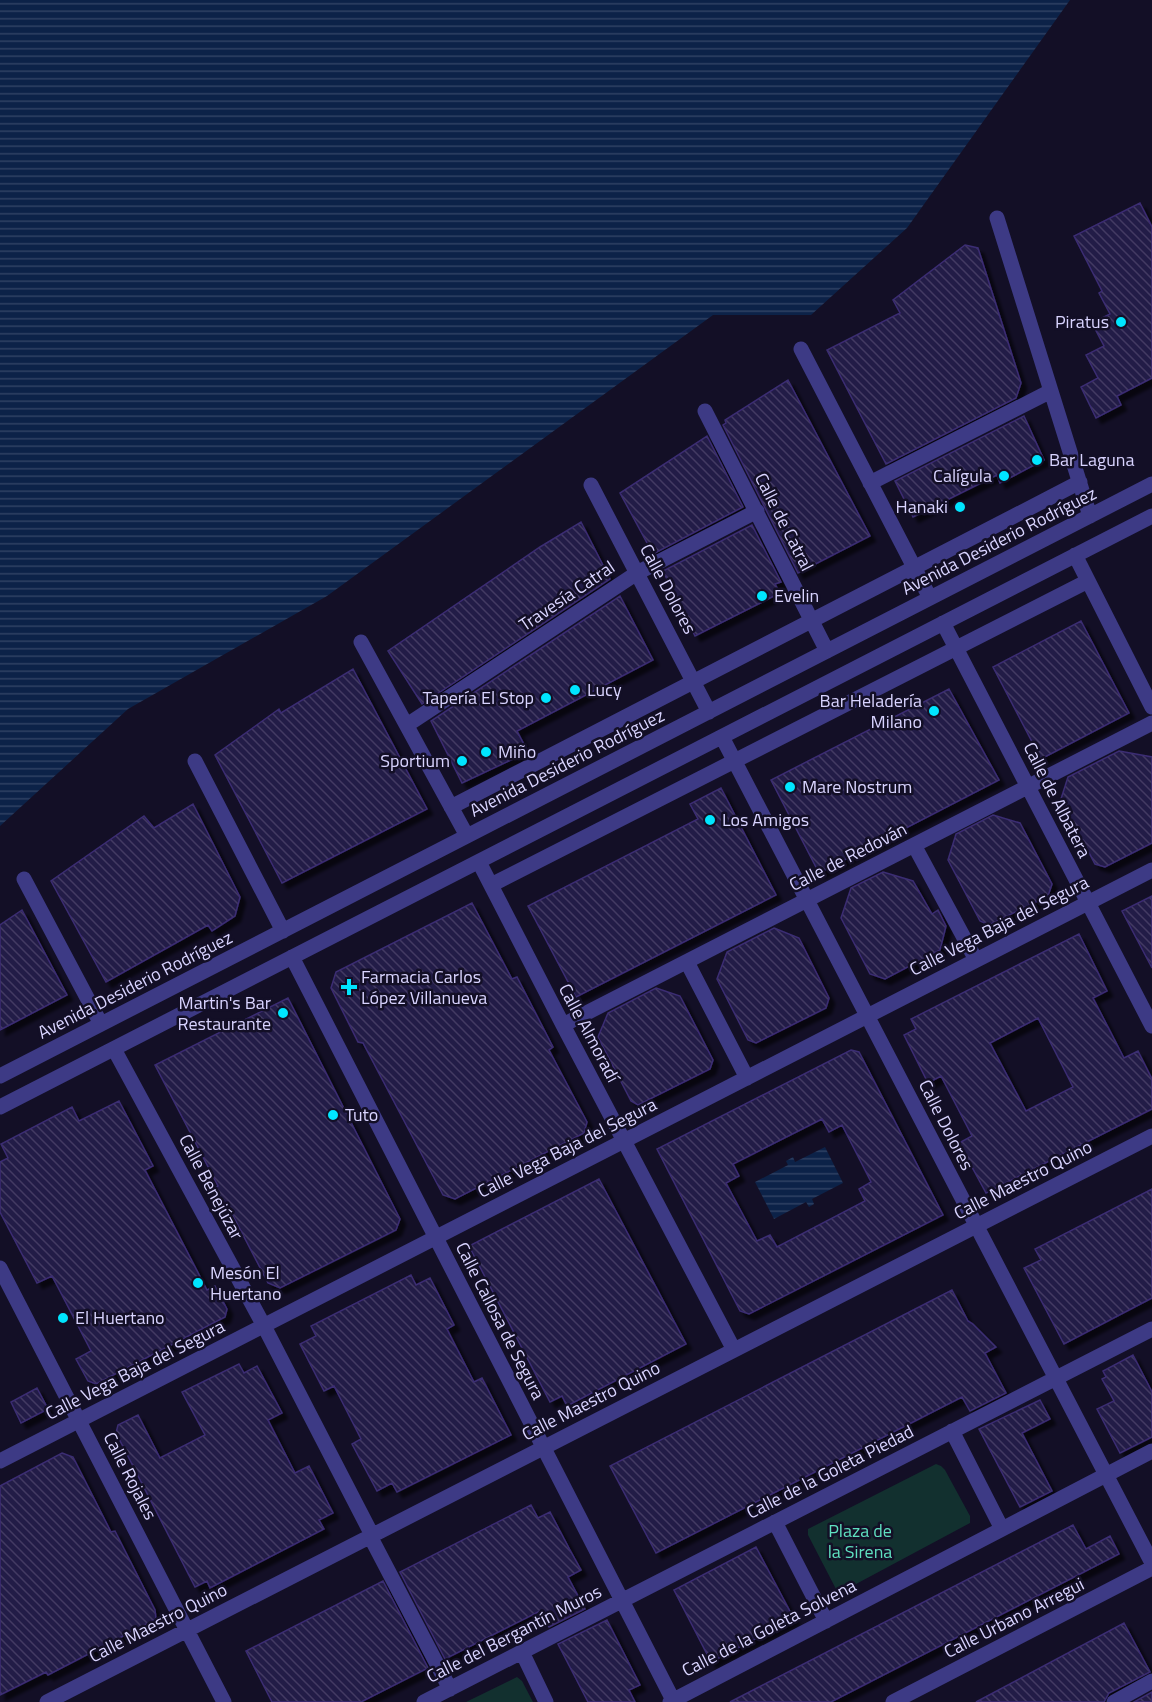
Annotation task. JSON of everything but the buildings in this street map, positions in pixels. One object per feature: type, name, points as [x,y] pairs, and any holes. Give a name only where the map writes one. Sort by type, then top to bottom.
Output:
[{"type":"street","points":[[997,218],[1090,516]]},
{"type":"street","points":[[801,348],[930,598]]},
{"type":"street","points":[[870,483],[1051,391]]},
{"type":"street","name":"Calle de Catral","points":[[705,411],[827,651]]},
{"type":"street","name":"Avenida Desiderio Rodríguez","points":[[451,807],[1080,482]]},
{"type":"street","name":"Avenida Desiderio Rodríguez","points":[[0,1076],[1152,484]]},
{"type":"street","name":"Calle Dolores","points":[[591,485],[709,712]]},
{"type":"street","name":"Travesía Catral","points":[[407,725],[637,573],[756,511]]},
{"type":"street","points":[[0,1107],[1152,516]]},
{"type":"street","points":[[1076,555],[1152,707]]},
{"type":"street","points":[[490,885],[1088,582]]},
{"type":"street","name":"Calle de Albatera","points":[[943,623],[1152,1026]]},
{"type":"street","points":[[362,642],[467,836]]},
{"type":"street","name":"Calle de Redován","points":[[562,1026],[1152,723]]},
{"type":"street","name":"Calle Dolores","points":[[722,737],[1152,1563]]},
{"type":"street","points":[[195,760],[283,931]]},
{"type":"street","points":[[914,845],[976,960]]},
{"type":"street","name":"Calle Almoradí","points":[[478,862],[562,1026],[734,1350]]},
{"type":"street","name":"Calle Vega Baja del Segura","points":[[0,1461],[1152,870]]},
{"type":"street","points":[[24,879],[101,1024]]},
{"type":"street","name":"Calle Callosa de Segura","points":[[292,957],[672,1701]]},
{"type":"street","points":[[687,962],[747,1078]]},
{"type":"street","name":"Calle Benejúzar","points":[[114,1049],[264,1326],[450,1689]]},
{"type":"street","name":"Calle Maestro Quino","points":[[47,1702],[1152,1137]]},
{"type":"street","name":"Calle Rojales","points":[[0,1268],[224,1702]]},
{"type":"street","name":"Calle de la Goleta Piedad","points":[[622,1601],[1152,1329]]},
{"type":"street","points":[[952,1431],[1002,1529]]},
{"type":"street","name":"Calle de la Goleta Solvena","points":[[672,1701],[1152,1451]]},
{"type":"street","points":[[775,1522],[826,1621]]},
{"type":"street","name":"Calle Urbano Arregui","points":[[893,1702],[1152,1568]]},
{"type":"street","name":"Calle del Bergantín Muros","points":[[424,1702],[622,1601]]},
{"type":"street","points":[[522,1652],[546,1702]]},
{"type":"street","points":[[1114,1702],[1152,1681]]},
{"type":"green space","name":"Plaza de la Sirena","points":[[936,1464],[945,1470],[970,1516],[970,1523],[843,1591],[837,1591],[808,1535],[808,1529]]},
{"type":"green space","points":[[517,1677],[522,1681],[533,1702],[466,1702]]},
{"type":"water","points":[[0,0],[1070,0],[907,228],[811,315],[713,315],[327,596],[128,709],[0,826]]},
{"type":"water","points":[[825,1147],[843,1183],[812,1199],[814,1204],[809,1207],[806,1202],[774,1219],[755,1182],[788,1165],[786,1161],[793,1157],[795,1162]]},
{"type":"place","name":"Piratus","points":[[1121,322]]},
{"type":"place","name":"Bar Laguna","points":[[1037,460]]},
{"type":"place","name":"Calígula","points":[[1004,476]]},
{"type":"place","name":"Hanaki","points":[[960,507]]},
{"type":"place","name":"Evelin","points":[[762,596]]},
{"type":"place","name":"Lucy","points":[[575,690]]},
{"type":"place","name":"Tapería El Stop","points":[[546,698]]},
{"type":"place","name":"Bar Heladería Milano","points":[[934,711]]},
{"type":"place","name":"Miño","points":[[486,752]]},
{"type":"place","name":"Sportium","points":[[462,761]]},
{"type":"place","name":"Mare Nostrum","points":[[790,787]]},
{"type":"place","name":"Los Amigos","points":[[710,820]]},
{"type":"place","name":"Farmacia Carlos López Villanueva","points":[[349,987]]},
{"type":"place","name":"Martin's Bar Restaurante","points":[[283,1013]]},
{"type":"place","name":"Tuto","points":[[333,1115]]},
{"type":"place","name":"Mesón El Huertano","points":[[198,1283]]},
{"type":"place","name":"El Huertano","points":[[63,1318]]}]
